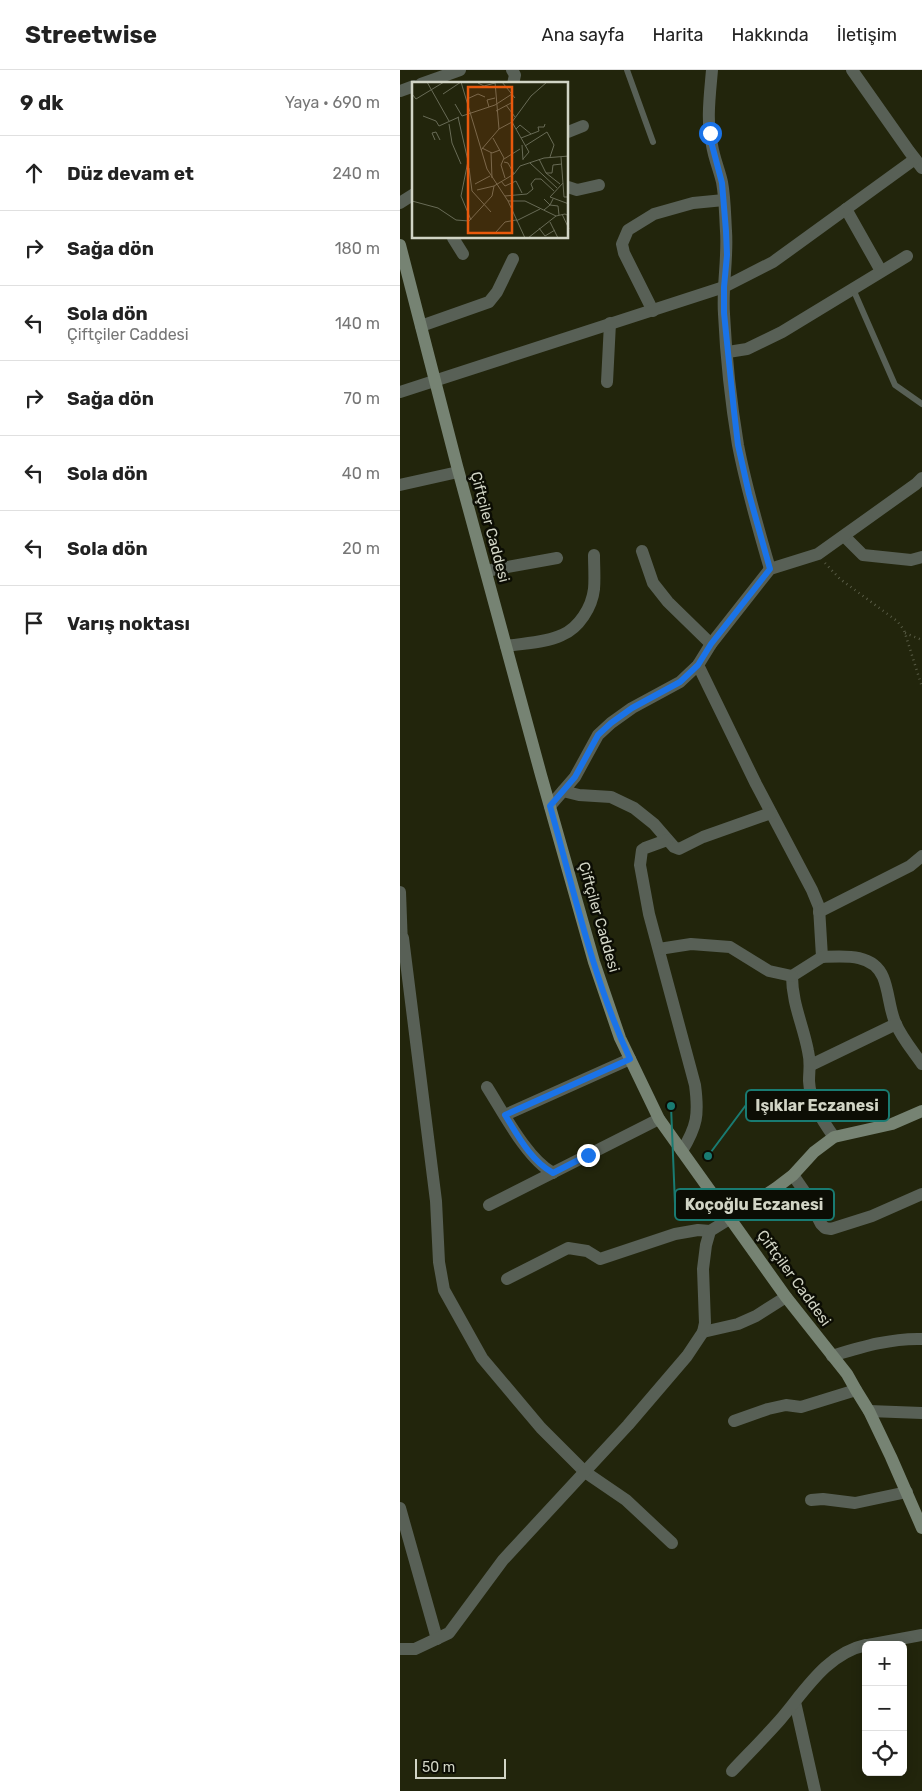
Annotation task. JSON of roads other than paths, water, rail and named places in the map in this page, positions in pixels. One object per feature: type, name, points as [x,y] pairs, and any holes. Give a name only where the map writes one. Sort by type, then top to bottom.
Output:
[{"type":"street","points":[[427,82],[460,70]]},
{"type":"street","points":[[512,70],[515,75],[513,82]]},
{"type":"street","points":[[712,70],[710,133],[722,183],[724,200],[727,255],[724,313],[738,445],[749,494],[770,569]]},
{"type":"street","points":[[400,392],[724,287],[773,262],[846,209],[919,163],[852,70]]},
{"type":"street","points":[[400,91],[412,87]]},
{"type":"street","points":[[569,132],[583,126]]},
{"type":"street","points":[[569,187],[577,190],[599,184]]},
{"type":"street","points":[[400,203],[412,195]]},
{"type":"street","points":[[653,311],[624,253],[622,244],[628,230],[654,214],[674,207],[724,200]]},
{"type":"street","points":[[846,209],[881,271]]},
{"type":"street","points":[[454,239],[463,254]]},
{"type":"street","name":"Çiftçiler Caddesi","points":[[400,245],[458,472],[550,806],[594,962],[620,1038],[659,1119],[786,1298],[832,1356],[869,1410],[922,1528]]},
{"type":"street","points":[[728,352],[740,351],[782,332],[907,256]]},
{"type":"street","points":[[421,326],[489,302],[497,292],[513,259]]},
{"type":"street","points":[[607,382],[610,323]]},
{"type":"street","points":[[400,485],[458,472]]},
{"type":"street","points":[[550,806],[575,777],[598,735],[632,708],[680,682],[698,665],[711,644],[770,569],[818,554],[920,485]]},
{"type":"street","points":[[844,536],[863,555],[911,560],[922,556]]},
{"type":"street","points":[[642,551],[653,583],[668,602],[711,644]]},
{"type":"street","points":[[506,646],[563,635],[578,623],[588,610],[594,590],[594,555]]},
{"type":"street","points":[[486,572],[557,558]]},
{"type":"street","points":[[698,665],[771,813],[806,877],[819,907],[822,957]]},
{"type":"street","points":[[563,791],[579,795],[611,796],[634,808],[654,824],[674,847],[679,849],[703,837],[771,813]]},
{"type":"street","points":[[667,840],[642,850],[640,865],[649,914],[695,1086],[698,1106],[694,1132],[682,1152]]},
{"type":"street","points":[[819,912],[910,866],[922,856]]},
{"type":"street","points":[[400,892],[402,938],[436,1201],[439,1262],[444,1290],[482,1358],[541,1428],[585,1472],[626,1500],[672,1543]]},
{"type":"street","points":[[400,964],[402,938]]},
{"type":"street","points":[[659,949],[691,944],[730,947],[769,971],[792,976],[822,957],[852,956],[873,963],[883,977],[889,1008],[896,1024],[922,1064]]},
{"type":"street","points":[[792,976],[792,990],[811,1065],[809,1081],[812,1096],[820,1116],[834,1137]]},
{"type":"street","points":[[811,1065],[896,1024]]},
{"type":"street","points":[[505,1115],[630,1059]]},
{"type":"street","points":[[488,1087],[525,1147],[547,1170],[553,1173]]},
{"type":"street","points":[[507,1279],[568,1248],[587,1251],[600,1259],[675,1234],[698,1230],[710,1231],[776,1188],[793,1175],[814,1152],[834,1137],[892,1124],[921,1113]]},
{"type":"street","points":[[489,1206],[659,1119]]},
{"type":"street","points":[[793,1175],[804,1191],[821,1224],[825,1228],[831,1229],[872,1216],[922,1194]]},
{"type":"street","points":[[400,1649],[415,1649],[449,1633],[504,1560],[657,1393],[687,1356],[703,1332],[705,1323],[703,1269],[710,1231]]},
{"type":"street","points":[[703,1332],[747,1320],[786,1298]]},
{"type":"street","points":[[832,1356],[863,1346],[906,1338],[922,1339]]},
{"type":"street","points":[[734,1421],[768,1409],[786,1405],[802,1407],[856,1390]]},
{"type":"street","points":[[869,1410],[922,1413]]},
{"type":"street","points":[[811,1500],[823,1499],[855,1503],[907,1492]]},
{"type":"street","points":[[400,1508],[437,1639]]},
{"type":"street","points":[[889,1641],[922,1635]]},
{"type":"street","points":[[732,1771],[826,1665],[840,1656],[862,1647]]},
{"type":"street","points":[[795,1702],[815,1791]]},
{"type":"lane","points":[[627,70],[653,142]]},
{"type":"lane","points":[[853,289],[895,385],[922,404]]},
{"type":"place","name":"Koçoğlu Eczanesi","points":[[671,1106]]},
{"type":"place","name":"Işıklar Eczanesi","points":[[708,1156]]}]
